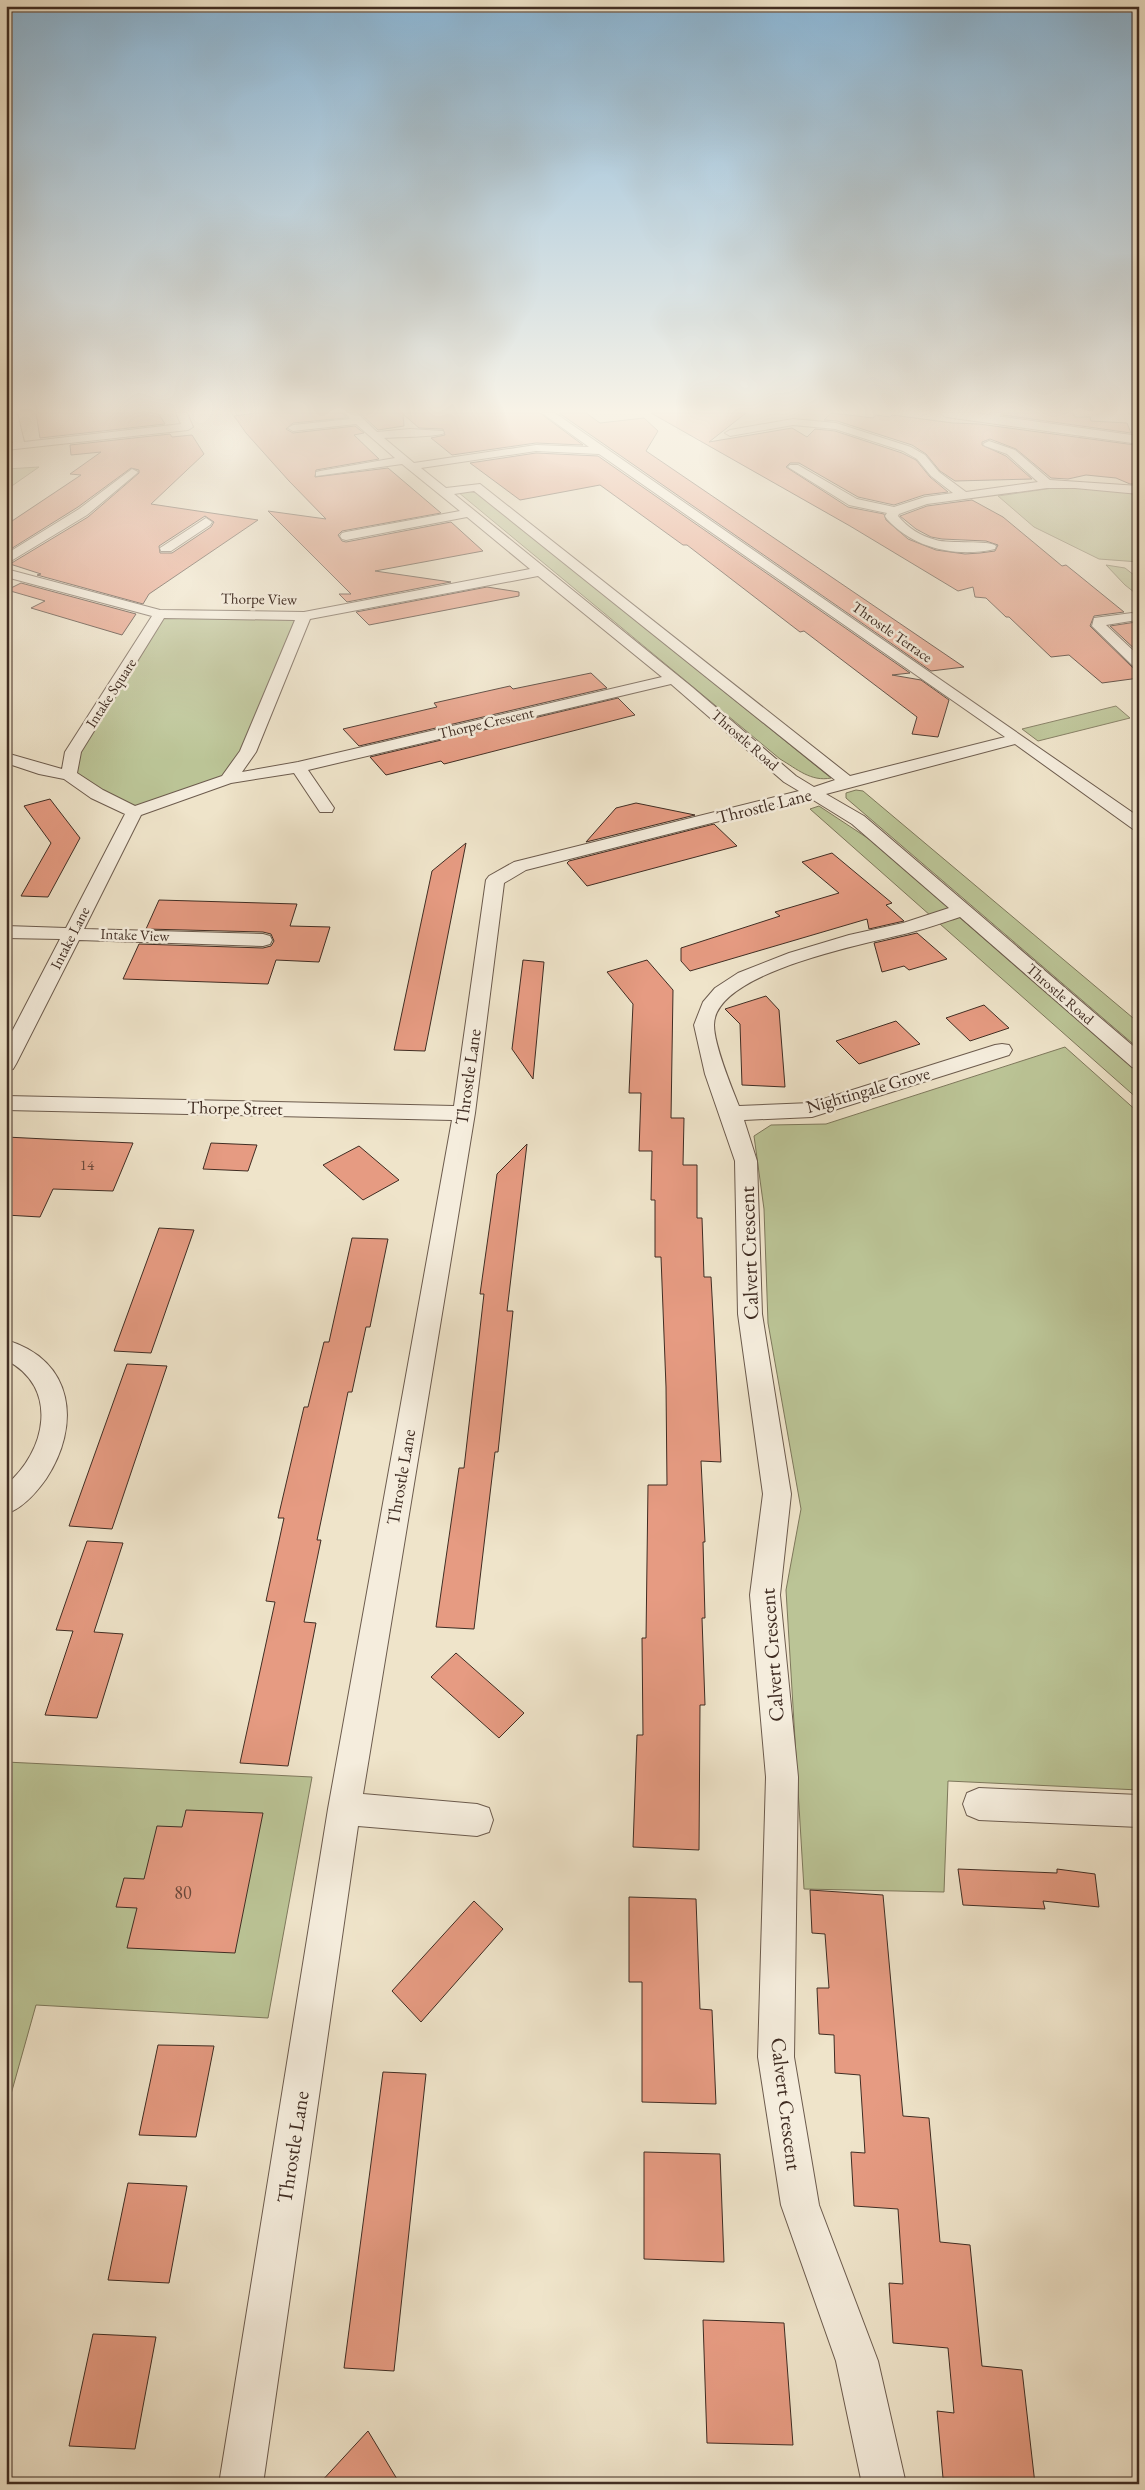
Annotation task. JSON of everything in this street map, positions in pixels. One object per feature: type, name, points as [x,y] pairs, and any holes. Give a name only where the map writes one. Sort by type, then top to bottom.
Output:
[{"type":"street","points":[[6,560],[55,529]]},
{"type":"street","points":[[166,548],[195,529]]},
{"type":"street","points":[[346,536],[383,529]]},
{"type":"street","name":"Throstle Road","points":[[491,529],[674,679],[790,779],[858,820],[1139,1062]]},
{"type":"street","name":"Throstle Road","points":[[529,529],[847,782]]},
{"type":"street","name":"Throstle Terrace","points":[[713,529],[1018,739],[1139,825]]},
{"type":"street","points":[[904,529],[916,537],[948,548],[990,546]]},
{"type":"street","points":[[948,548],[950,555],[957,562]]},
{"type":"street","name":"Thorpe View","points":[[6,572],[160,614],[304,616],[542,571]]},
{"type":"street","name":"Intake Square","points":[[69,775],[73,752],[160,614]]},
{"type":"street","points":[[228,779],[248,752],[304,616]]},
{"type":"street","points":[[1132,617],[1099,621],[1099,626],[1139,664]]},
{"type":"street","name":"Thorpe Crescent","points":[[134,812],[228,779],[298,768],[674,679]]},
{"type":"street","name":"Throstle Lane","points":[[241,2484],[344,1810],[464,1113],[495,880],[520,866],[1018,739]]},
{"type":"street","points":[[6,758],[45,771],[69,775],[97,794],[134,812]]},
{"type":"street","points":[[298,768],[326,808]]},
{"type":"street","name":"Intake Lane","points":[[6,1064],[134,812]]},
{"type":"street","name":"Calvert Crescent","points":[[884,2484],[857,2361],[800,2206],[776,2057],[782,1777],[765,1594],[777,1494],[750,1314],[746,1161],[716,1074],[704,1025],[710,1006],[722,992],[745,977],[796,957],[856,939],[907,928],[963,910]]},
{"type":"street","name":"Intake View","points":[[6,932],[263,940]]},
{"type":"street","name":"Nightingale Grove","points":[[731,1113],[812,1110],[1002,1050]]},
{"type":"street","name":"Thorpe Street","points":[[6,1102],[464,1113]]},
{"type":"street","points":[[6,1350],[12,1351],[38,1369],[53,1394],[56,1426],[44,1459],[19,1492],[6,1502]]},
{"type":"street","points":[[979,1804],[1139,1811]]},
{"type":"street","points":[[344,1810],[477,1820]]},
{"type":"green space","points":[[503,529],[523,529],[831,778],[824,779],[811,776],[780,759]]},
{"type":"green space","points":[[1038,529],[1139,529],[1139,562],[1099,559]]},
{"type":"green space","points":[[1106,565],[1125,568],[1139,579],[1139,596],[1125,585]]},
{"type":"green space","points":[[160,614],[304,616],[228,779],[134,812],[69,775],[73,752]]},
{"type":"green space","points":[[1116,706],[1130,718],[1038,741],[1022,729]]},
{"type":"green space","points":[[856,790],[863,791],[1139,1023],[1139,1049],[846,798],[846,793]]},
{"type":"green space","points":[[819,806],[869,839],[1139,1073],[1139,1100],[810,809]]},
{"type":"green space","points":[[1065,1047],[1139,1113],[1139,1790],[948,1781],[944,1892],[804,1889],[786,1590],[801,1509],[768,1323],[764,1209],[754,1136],[771,1125],[826,1124]]},
{"type":"green space","points":[[6,1762],[312,1777],[268,2018],[36,2005],[6,2112]]},
{"type":"building","points":[[6,529],[42,529],[6,552]]},
{"type":"building","points":[[68,529],[185,529],[159,546],[160,553],[172,553],[208,529],[244,529],[149,594],[143,604],[37,575],[41,574],[10,564]]},
{"type":"building","points":[[286,529],[352,529],[342,531],[338,535],[342,541],[346,542],[413,529],[459,529],[483,551],[375,571],[451,582],[347,602],[339,594],[351,594]]},
{"type":"building","points":[[661,529],[703,529],[910,673],[892,675],[921,680],[949,700],[938,737],[912,734],[917,717],[804,631],[800,632],[687,545],[683,545]]},
{"type":"building","points":[[727,529],[761,529],[964,667],[931,671]]},
{"type":"building","points":[[855,529],[897,529],[908,539],[936,550],[965,554],[995,551],[998,545],[986,541],[931,537],[916,529],[1018,529],[1062,566],[1066,565],[1124,612],[1094,616],[1090,626],[1133,668],[1139,670],[1139,678],[1102,683],[1069,655],[1051,657],[986,598],[975,597],[973,587],[958,591]]},
{"type":"building","points":[[21,583],[136,614],[122,635],[31,608],[45,601],[7,590]]},
{"type":"building","points":[[487,587],[519,592],[519,596],[369,625],[356,612]]},
{"type":"building","points":[[1136,622],[1139,624],[1139,653],[1110,626]]},
{"type":"building","points":[[591,673],[607,688],[359,746],[343,729],[437,707],[434,703],[510,686],[513,689]]},
{"type":"building","points":[[618,698],[635,715],[444,764],[441,761],[386,775],[370,757]]},
{"type":"building","points":[[50,799],[80,838],[48,897],[21,896],[51,843],[24,806]]},
{"type":"building","points":[[636,803],[695,815],[586,842],[616,808]]},
{"type":"building","points":[[714,824],[737,846],[587,886],[567,863],[569,861]]},
{"type":"building","points":[[466,843],[425,1051],[394,1050],[432,871]]},
{"type":"building","points":[[832,853],[892,903],[886,905],[904,921],[869,929],[867,919],[690,971],[681,961],[681,948],[780,916],[775,912],[839,893],[802,862]]},
{"type":"building","points":[[159,900],[297,904],[290,926],[330,927],[319,962],[276,960],[268,984],[123,979],[139,944],[263,948],[271,946],[274,941],[271,934],[263,932],[146,929]]},
{"type":"building","points":[[917,933],[947,959],[909,970],[904,966],[882,972],[874,943]]},
{"type":"building","points":[[523,960],[544,962],[533,1079],[512,1049]]},
{"type":"building","points":[[647,960],[673,990],[671,1118],[684,1118],[683,1165],[697,1165],[697,1218],[702,1218],[704,1277],[711,1277],[721,1462],[701,1461],[705,1542],[703,1542],[705,1618],[702,1618],[705,1705],[700,1705],[699,1850],[633,1847],[637,1735],[643,1735],[642,1638],[646,1638],[648,1485],[667,1485],[666,1387],[661,1257],[655,1257],[655,1200],[651,1200],[652,1151],[639,1151],[641,1093],[629,1093],[633,1004],[607,972]]},
{"type":"building","points":[[766,996],[779,1010],[785,1087],[742,1085],[740,1024],[725,1009]]},
{"type":"building","points":[[984,1005],[1009,1028],[970,1041],[946,1018]]},
{"type":"building","points":[[896,1021],[920,1044],[859,1064],[836,1041]]},
{"type":"building","points":[[6,1137],[133,1143],[113,1191],[53,1189],[40,1217],[6,1215]]},
{"type":"building","points":[[211,1143],[257,1145],[248,1171],[203,1169]]},
{"type":"building","points":[[527,1144],[507,1311],[513,1311],[498,1452],[495,1452],[474,1629],[436,1627],[459,1468],[464,1468],[484,1294],[480,1294],[497,1174]]},
{"type":"building","points":[[359,1146],[399,1180],[363,1200],[323,1165]]},
{"type":"building","points":[[159,1228],[194,1230],[151,1353],[114,1351]]},
{"type":"building","points":[[352,1238],[388,1239],[370,1327],[366,1327],[352,1392],[348,1392],[317,1540],[321,1540],[304,1622],[316,1623],[288,1766],[240,1763],[275,1602],[266,1601],[284,1518],[278,1518],[304,1407],[308,1407],[324,1342],[329,1342]]},
{"type":"building","points":[[127,1364],[167,1366],[112,1529],[69,1526]]},
{"type":"building","points":[[87,1541],[123,1543],[94,1632],[123,1634],[97,1718],[45,1715],[73,1631],[56,1630]]},
{"type":"building","points":[[456,1653],[524,1713],[499,1738],[431,1677]]},
{"type":"building","points":[[186,1810],[263,1813],[235,1953],[127,1948],[137,1908],[116,1907],[124,1878],[144,1879],[157,1826],[182,1827]]},
{"type":"building","points":[[958,1869],[1057,1873],[1057,1869],[1095,1874],[1099,1907],[1043,1901],[1045,1909],[963,1905]]},
{"type":"building","points":[[810,1890],[883,1895],[903,2116],[929,2118],[940,2242],[970,2245],[982,2366],[1022,2370],[1035,2484],[943,2478],[937,2411],[954,2413],[948,2348],[893,2343],[889,2283],[903,2284],[898,2209],[854,2206],[851,2152],[865,2153],[860,2075],[835,2073],[834,2035],[819,2034],[817,1988],[829,1988],[825,1934],[812,1933]]},
{"type":"building","points":[[629,1897],[696,1899],[700,2009],[712,2010],[716,2104],[642,2102],[642,1982],[629,1982]]},
{"type":"building","points":[[474,1901],[503,1929],[421,2022],[392,1991]]},
{"type":"building","points":[[158,2045],[214,2046],[196,2137],[139,2135]]},
{"type":"building","points":[[383,2072],[426,2074],[394,2371],[344,2368]]},
{"type":"building","points":[[644,2152],[720,2154],[724,2262],[644,2259]]},
{"type":"building","points":[[128,2183],[187,2186],[169,2283],[108,2280]]},
{"type":"building","points":[[703,2320],[784,2323],[793,2445],[707,2443]]},
{"type":"building","points":[[93,2334],[156,2337],[135,2449],[69,2446]]},
{"type":"building","points":[[368,2431],[400,2484],[319,2484]]}]
